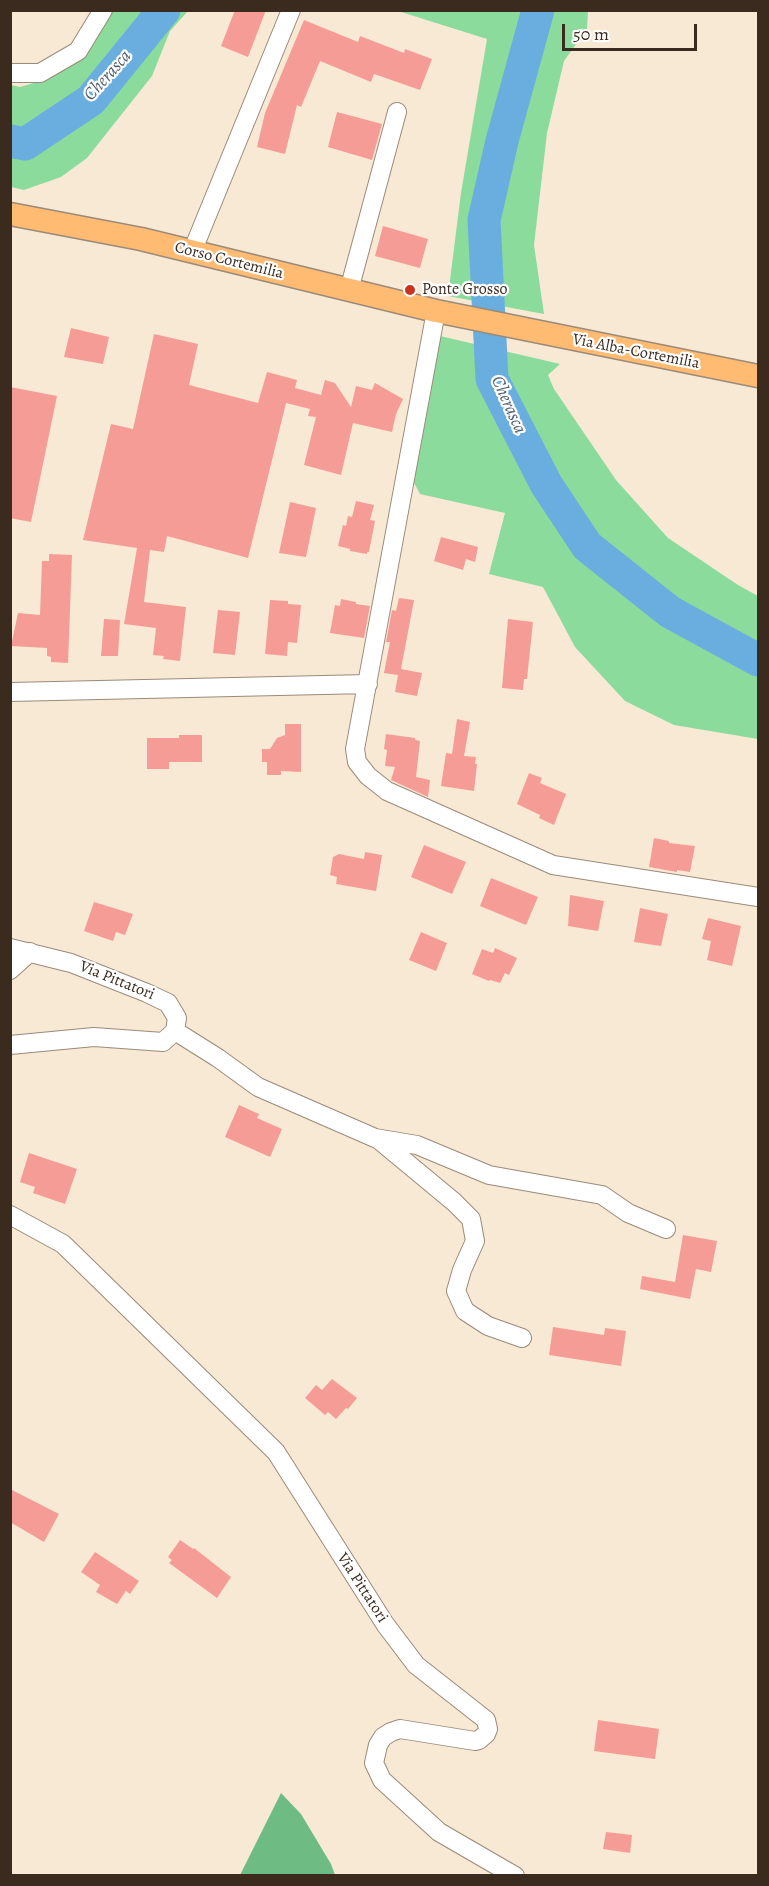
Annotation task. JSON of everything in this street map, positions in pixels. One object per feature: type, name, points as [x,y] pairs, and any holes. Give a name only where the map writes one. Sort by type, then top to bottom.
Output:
[{"type":"main road","name":"Corso Cortemilia","points":[[10,214],[141,239],[441,312]]},
{"type":"main road","name":"Via Alba-Cortemilia","points":[[441,312],[759,376]]},
{"type":"street","points":[[10,73],[40,73],[78,51],[103,10]]},
{"type":"street","points":[[192,252],[291,10]]},
{"type":"street","points":[[349,290],[397,112]]},
{"type":"street","points":[[441,312],[355,748],[357,762],[368,776],[387,791],[554,865],[759,897]]},
{"type":"street","points":[[10,692],[368,684]]},
{"type":"street","name":"Via Pittatori","points":[[10,948],[71,963],[168,1003],[177,1018],[175,1031]]},
{"type":"street","points":[[10,969],[30,952]]},
{"type":"street","points":[[10,1045],[94,1037],[163,1042],[175,1031],[258,1087],[312,1112],[377,1138],[417,1145],[489,1174],[602,1195],[628,1214],[666,1229]]},
{"type":"street","points":[[377,1138],[471,1219],[475,1241],[462,1270],[456,1291],[465,1311],[488,1326],[522,1338]]},
{"type":"street","name":"Via Pittatori","points":[[10,1215],[63,1244],[276,1452],[385,1624],[416,1665],[486,1720],[488,1729],[486,1734],[475,1741],[400,1729],[391,1732],[383,1737],[378,1745],[374,1763],[382,1780],[440,1832],[515,1875]]},
{"type":"green space","points":[[111,11],[188,11],[170,31],[152,76],[87,158],[61,177],[24,190],[11,187],[11,85],[20,87],[51,78],[83,57]]},
{"type":"green space","points":[[398,11],[588,11],[587,29],[564,61],[547,133],[534,245],[544,314],[448,296],[461,193],[487,39]]},
{"type":"green space","points":[[440,336],[560,364],[548,375],[554,389],[616,480],[668,538],[758,596],[758,739],[674,725],[625,701],[575,647],[543,587],[489,574],[505,513],[420,494],[413,481]]},
{"type":"green space","points":[[281,1793],[301,1814],[331,1864],[335,1875],[240,1875]]},
{"type":"building","points":[[235,10],[266,10],[248,57],[221,46]]},
{"type":"building","points":[[304,20],[358,42],[360,36],[404,53],[405,49],[432,59],[420,90],[374,74],[371,82],[320,61],[301,107],[297,105],[285,154],[257,147],[265,113]]},
{"type":"building","points":[[337,112],[382,124],[372,160],[328,147]]},
{"type":"building","points":[[383,226],[428,239],[420,268],[375,256]]},
{"type":"building","points":[[71,328],[109,337],[103,364],[64,357]]},
{"type":"building","points":[[154,334],[198,344],[189,385],[258,403],[267,372],[297,380],[295,388],[321,395],[325,380],[335,383],[351,407],[356,386],[372,390],[375,383],[403,399],[396,414],[392,432],[353,423],[341,475],[304,465],[316,417],[308,416],[310,409],[286,403],[248,558],[167,536],[164,552],[150,550],[144,602],[186,607],[180,661],[153,655],[156,628],[124,624],[137,548],[83,540],[111,424],[133,429]]},
{"type":"building","points":[[10,387],[57,396],[31,522],[10,518]]},
{"type":"building","points":[[356,501],[374,505],[370,520],[375,521],[367,554],[338,546],[343,525],[346,526],[348,516],[352,517]]},
{"type":"building","points":[[290,502],[316,508],[306,557],[279,553]]},
{"type":"building","points":[[441,537],[478,547],[475,562],[466,559],[463,570],[434,561]]},
{"type":"building","points":[[49,554],[72,555],[68,663],[51,662],[51,657],[47,656],[47,648],[11,646],[18,613],[40,615],[42,561],[49,561]]},
{"type":"building","points":[[399,598],[414,600],[401,669],[422,673],[417,696],[395,692],[398,675],[384,673],[390,642],[386,642],[392,610],[396,611]]},
{"type":"building","points":[[341,599],[370,606],[364,638],[330,633],[335,605],[340,606]]},
{"type":"building","points":[[270,600],[288,601],[288,604],[301,605],[297,643],[288,642],[287,656],[265,654]]},
{"type":"building","points":[[218,610],[240,612],[235,655],[213,653]]},
{"type":"building","points":[[104,619],[120,620],[118,656],[101,656]]},
{"type":"building","points":[[508,619],[533,622],[527,679],[524,679],[523,690],[502,688]]},
{"type":"building","points":[[457,719],[470,722],[464,756],[476,757],[474,791],[441,786],[446,753],[452,754]]},
{"type":"building","points":[[285,724],[301,724],[301,772],[281,771],[281,775],[267,775],[267,762],[262,762],[262,749],[270,749],[277,738],[285,735]]},
{"type":"building","points":[[386,734],[415,738],[420,741],[416,777],[430,780],[428,797],[391,780],[395,767],[385,766]]},
{"type":"building","points":[[179,735],[202,735],[202,762],[169,762],[169,769],[147,769],[147,738],[179,738]]},
{"type":"building","points":[[529,773],[542,778],[540,783],[566,794],[554,825],[517,804]]},
{"type":"building","points":[[654,838],[669,841],[669,843],[695,846],[690,872],[649,867]]},
{"type":"building","points":[[424,845],[466,862],[452,894],[411,877]]},
{"type":"building","points":[[365,852],[382,855],[376,891],[336,884],[337,877],[330,875],[333,857],[339,854],[364,859]]},
{"type":"building","points":[[491,878],[538,897],[526,925],[480,906]]},
{"type":"building","points":[[570,895],[604,901],[598,931],[568,926]]},
{"type":"building","points":[[94,902],[133,914],[125,935],[116,932],[113,941],[84,931]]},
{"type":"building","points":[[640,908],[668,914],[661,946],[634,942]]},
{"type":"building","points":[[708,918],[741,926],[732,966],[707,960],[711,941],[702,939]]},
{"type":"building","points":[[421,932],[447,943],[436,971],[409,960]]},
{"type":"building","points":[[495,948],[517,958],[509,975],[505,973],[500,983],[472,974],[482,949],[493,953]]},
{"type":"building","points":[[239,1105],[259,1114],[257,1118],[282,1129],[270,1157],[225,1137]]},
{"type":"building","points":[[29,1153],[77,1169],[65,1204],[33,1193],[35,1187],[20,1182]]},
{"type":"building","points":[[683,1235],[717,1241],[711,1272],[696,1269],[690,1299],[640,1289],[642,1276],[675,1282]]},
{"type":"building","points":[[553,1327],[604,1335],[605,1328],[626,1331],[621,1366],[549,1355]]},
{"type":"building","points":[[332,1379],[357,1398],[336,1419],[328,1412],[325,1415],[305,1398],[316,1385],[322,1390]]},
{"type":"building","points":[[10,1489],[59,1514],[44,1542],[10,1522]]},
{"type":"building","points":[[180,1540],[231,1577],[217,1598],[169,1563],[172,1560],[168,1557]]},
{"type":"building","points":[[95,1552],[139,1581],[130,1594],[126,1591],[117,1604],[96,1592],[100,1585],[81,1572]]},
{"type":"building","points":[[598,1720],[659,1729],[655,1759],[594,1751]]},
{"type":"building","points":[[606,1832],[632,1835],[630,1853],[603,1849]]},
{"type":"waterway","name":"Cherasca","points":[[10,141],[25,144],[91,100],[164,10]]},
{"type":"waterway","name":"Cherasca","points":[[538,10],[502,141],[484,220],[492,379],[546,484],[587,546],[670,612],[758,660]]},
{"type":"place","name":"Ponte Grosso","points":[[410,290]]}]
